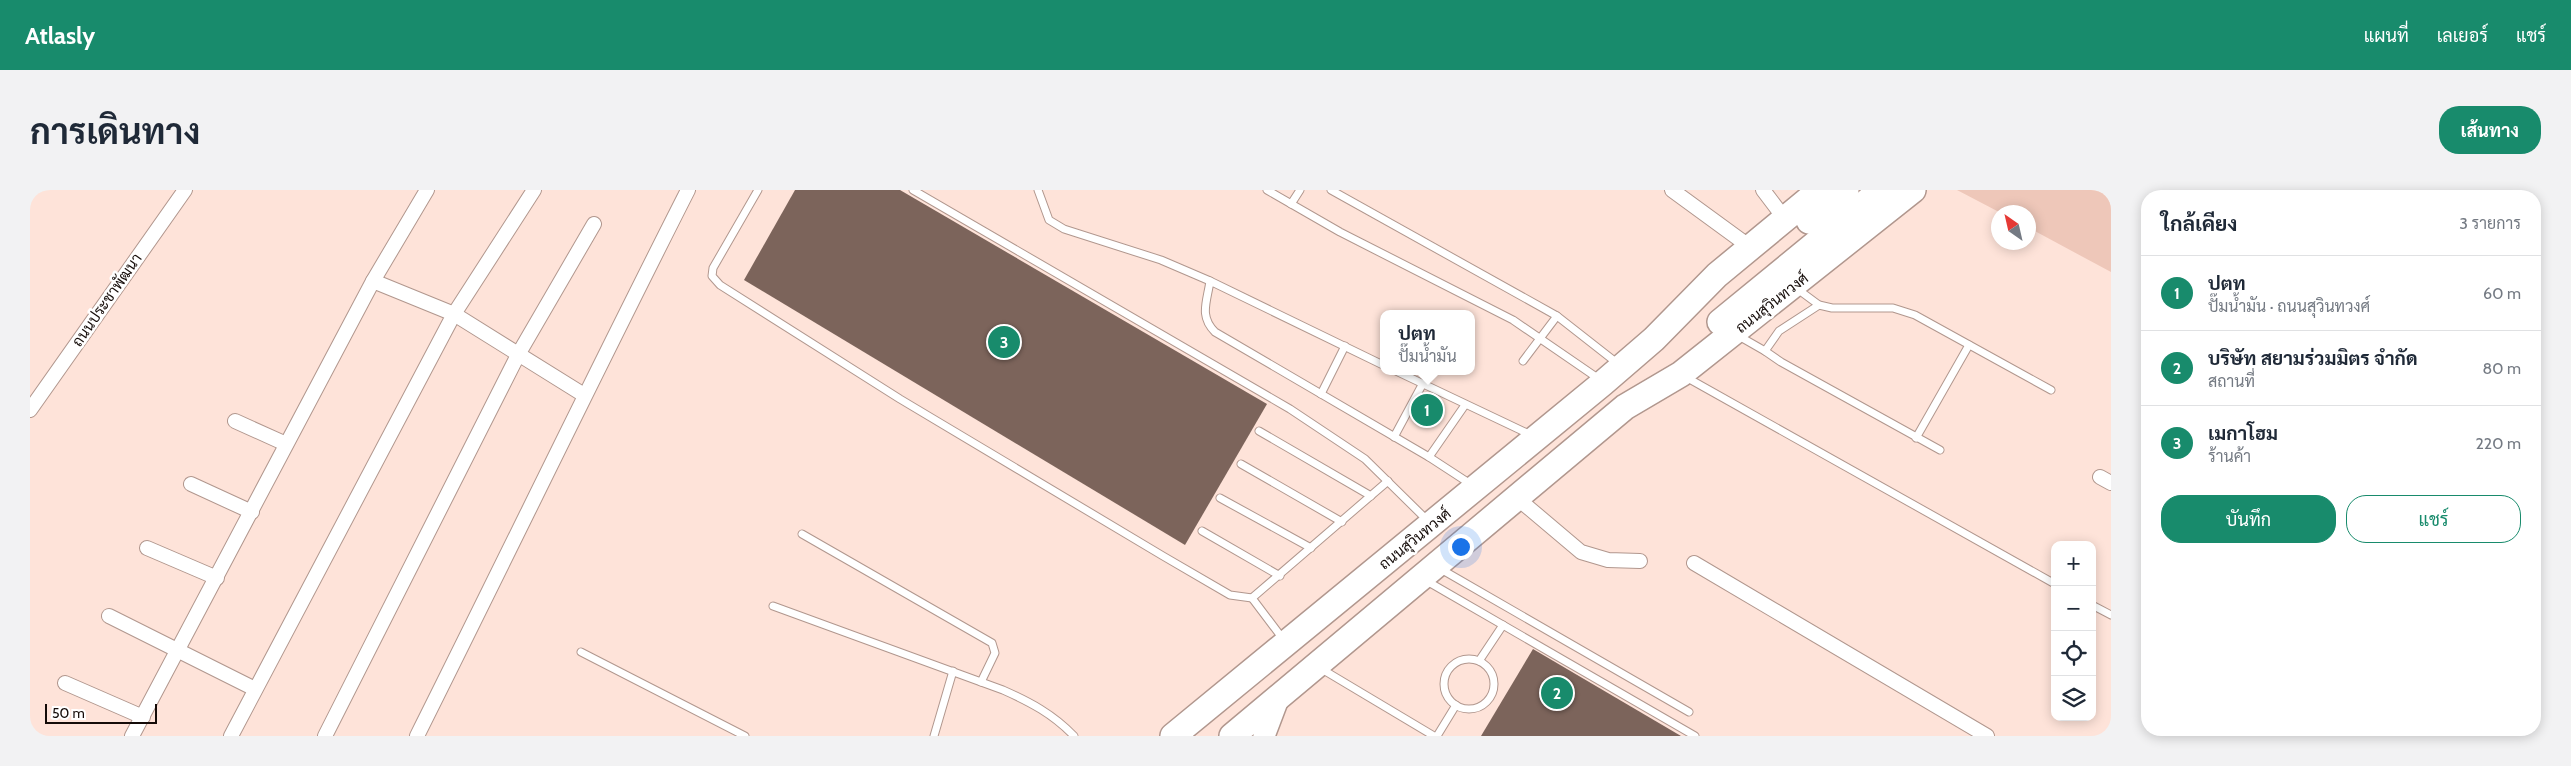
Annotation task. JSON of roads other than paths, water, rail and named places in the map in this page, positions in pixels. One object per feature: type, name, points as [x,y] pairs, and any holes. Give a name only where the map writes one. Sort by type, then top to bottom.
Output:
[{"type":"highway","name":"ถนนสุวินทวงศ์","points":[[1232,736],[1625,407],[1758,265],[1784,219],[1820,190]]},
{"type":"highway","name":"ถนนสุวินทวงศ์","points":[[1173,736],[1477,488],[1654,339],[1758,265],[1846,190]]},
{"type":"highway","name":"ถนนสุวินทวงศ์","points":[[1758,265],[1881,190]]},
{"type":"highway","name":"ถนนสุวินทวงศ์","points":[[1625,407],[1681,374],[1794,287],[1913,190]]},
{"type":"main road","points":[[1264,736],[1278,699]]},
{"type":"street","name":"ถนนประชาพัฒนา","points":[[30,410],[184,190]]},
{"type":"street","points":[[132,736],[373,281],[427,190]]},
{"type":"street","points":[[231,736],[454,314],[534,190]]},
{"type":"street","points":[[417,736],[558,453],[584,395],[688,190]]},
{"type":"street","points":[[1672,190],[1758,265]]},
{"type":"street","points":[[1763,190],[1784,219]]},
{"type":"street","points":[[325,736],[519,353],[594,224]]},
{"type":"street","points":[[373,281],[454,314],[584,395]]},
{"type":"street","points":[[235,421],[286,444]]},
{"type":"street","points":[[191,484],[252,512]]},
{"type":"street","points":[[1517,498],[1581,552],[1608,560],[1640,561]]},
{"type":"street","points":[[147,548],[217,578]]},
{"type":"street","points":[[1694,563],[1987,736]]},
{"type":"street","points":[[109,616],[256,689]]},
{"type":"street","points":[[66,683],[143,716]]},
{"type":"lane","points":[[758,190],[713,268],[712,276],[720,285],[900,400],[1230,596],[1252,598],[1280,576],[1388,481]]},
{"type":"lane","points":[[913,190],[1290,409],[1347,445],[1388,481],[1432,524]]},
{"type":"lane","points":[[1038,190],[1049,220],[1064,229],[1161,260],[1210,281],[1380,364]]},
{"type":"lane","points":[[1267,190],[1340,232],[1513,320],[1540,337],[1603,383]]},
{"type":"lane","points":[[1291,204],[1300,190]]},
{"type":"lane","points":[[1331,190],[1557,316],[1622,367]]},
{"type":"lane","points":[[1210,281],[1205,316],[1215,332],[1429,457],[1477,488]]},
{"type":"lane","points":[[1794,287],[1819,305],[1832,308],[1893,308],[1915,315],[2051,390]]},
{"type":"lane","points":[[1765,350],[1779,330],[1819,305]]},
{"type":"lane","points":[[1523,361],[1557,316]]},
{"type":"lane","points":[[1734,333],[1765,350],[1781,362],[1940,450]]},
{"type":"lane","points":[[1916,438],[1969,345]]},
{"type":"lane","points":[[1321,394],[1345,346]]},
{"type":"lane","points":[[1681,374],[2051,582]]},
{"type":"lane","points":[[1403,375],[1536,438]]},
{"type":"lane","points":[[1394,437],[1422,385]]},
{"type":"lane","points":[[1429,457],[1465,405]]},
{"type":"lane","points":[[1259,432],[1371,496]]},
{"type":"lane","points":[[1241,464],[1342,522]]},
{"type":"lane","points":[[1220,498],[1311,548]]},
{"type":"lane","points":[[1202,531],[1280,576]]},
{"type":"lane","points":[[802,534],[992,643],[995,653],[981,682]]},
{"type":"lane","points":[[1429,572],[1503,626],[1695,736]]},
{"type":"lane","points":[[1429,572],[1689,712]]},
{"type":"lane","points":[[1252,598],[1287,644]]},
{"type":"lane","points":[[773,606],[981,682],[1042,709],[1054,717],[1074,736]]},
{"type":"lane","points":[[2096,607],[2111,615]]},
{"type":"lane","points":[[1479,661],[1503,626]]},
{"type":"lane","points":[[580,652],[745,736]]},
{"type":"lane","points":[[1472,659],[1479,661],[1486,666],[1494,680],[1491,696],[1486,702],[1471,709],[1456,705],[1446,694],[1444,679],[1447,672],[1458,662],[1472,659]]},
{"type":"lane","points":[[1315,666],[1436,736],[1456,705]]},
{"type":"lane","points":[[934,736],[953,672]]},
{"type":"place","name":"เมกาโฮม","points":[[1004,342]]},
{"type":"place","name":"ปตท","points":[[1427,410]]},
{"type":"place","name":"บริษัท สยามร่วมมิตร จำกัด","points":[[1557,693]]}]
